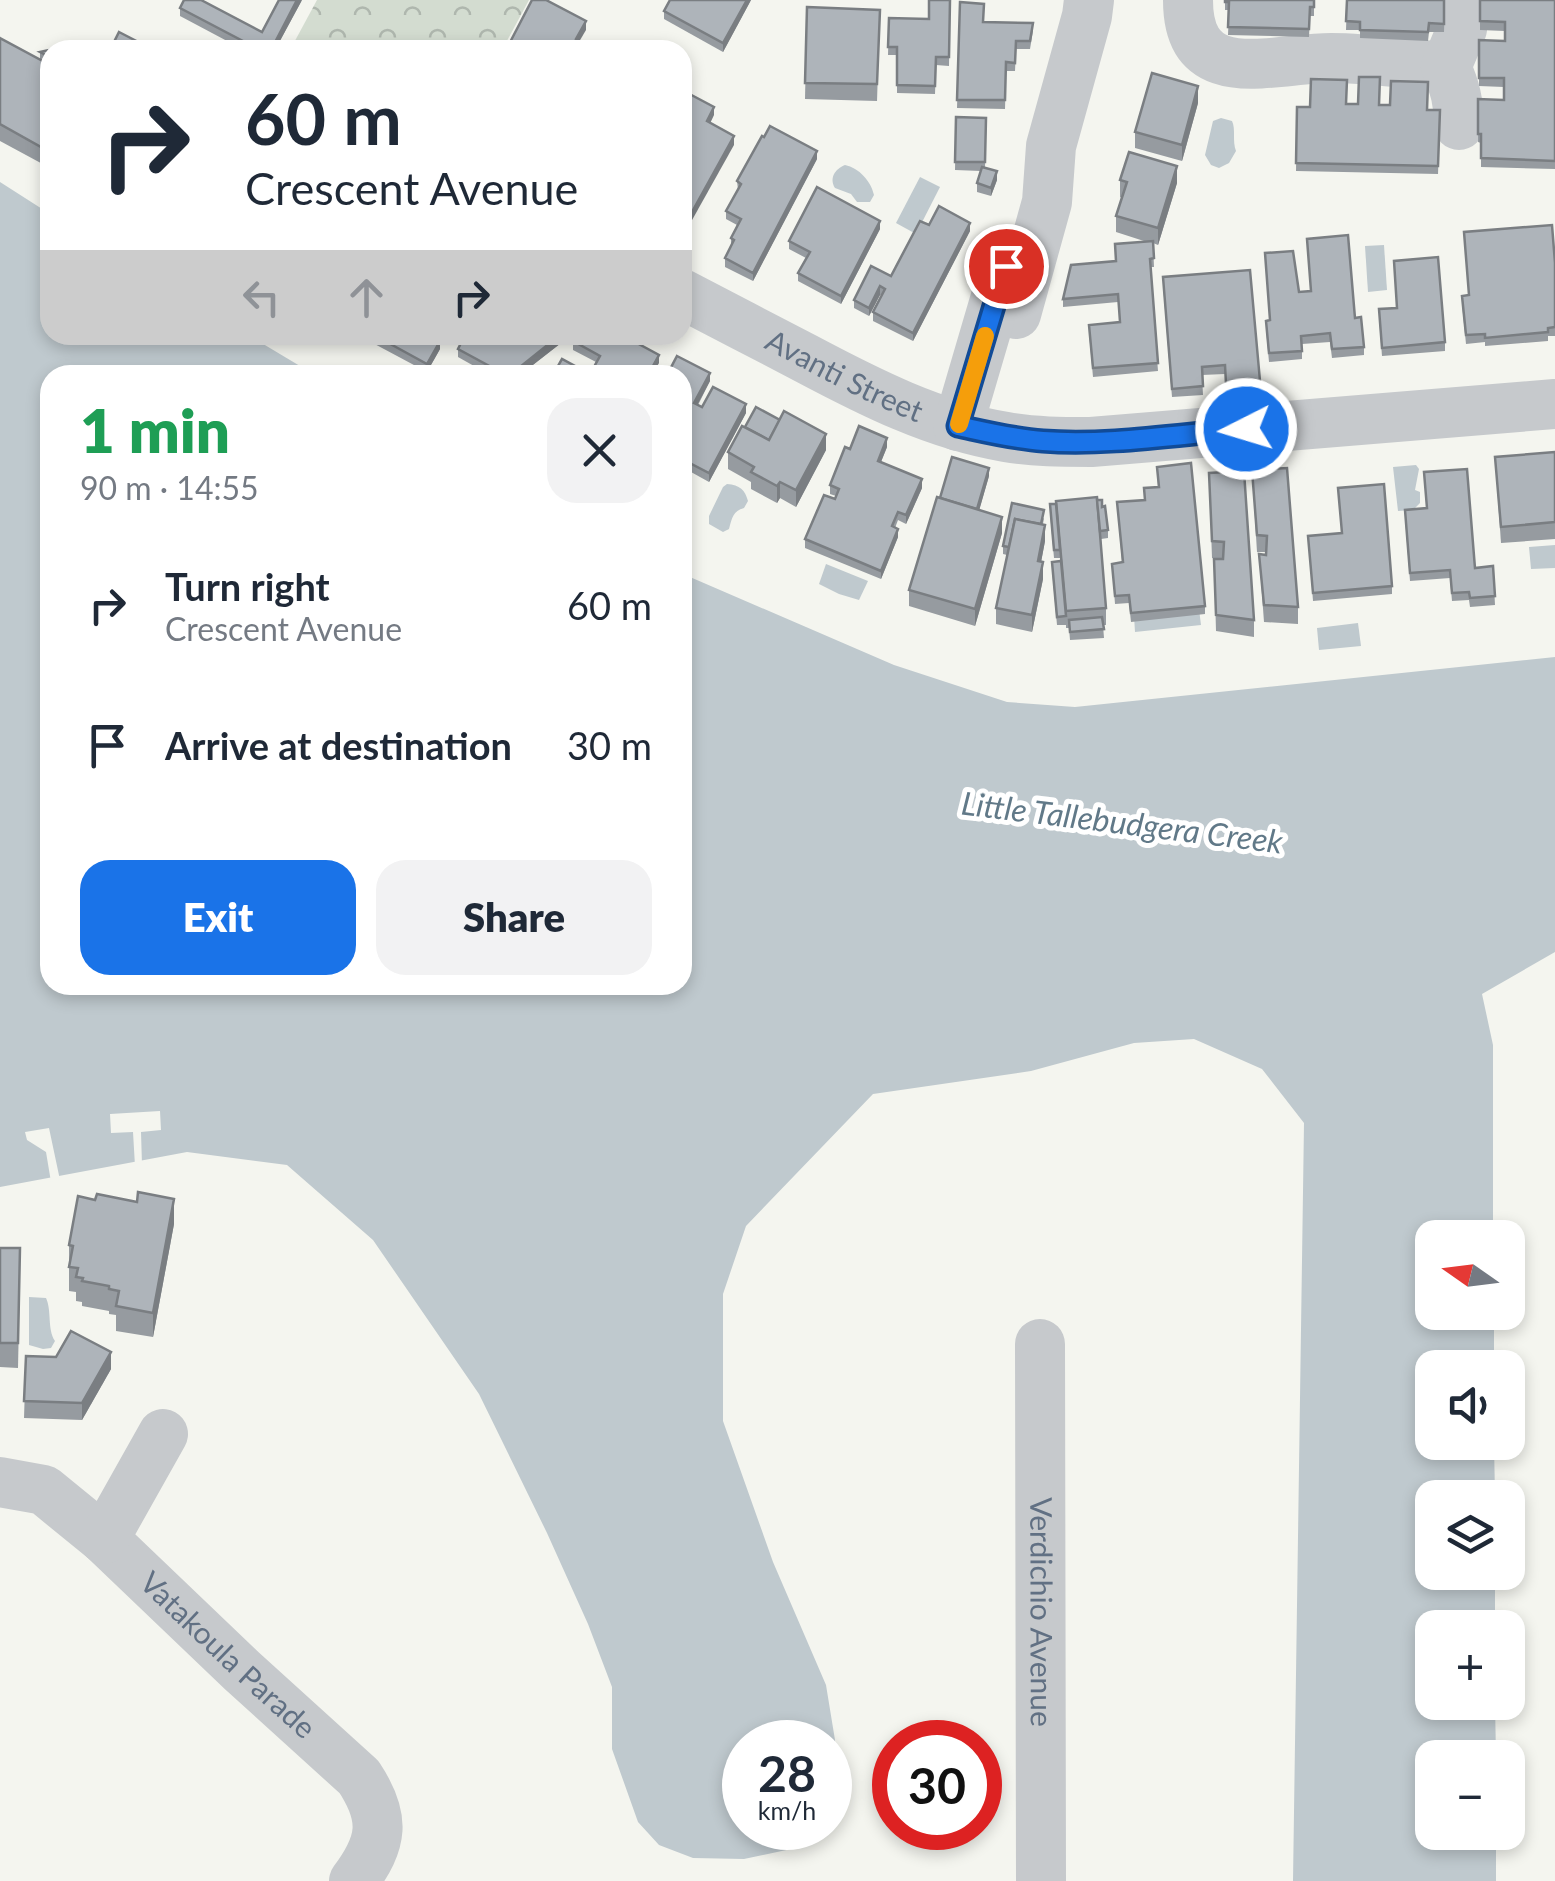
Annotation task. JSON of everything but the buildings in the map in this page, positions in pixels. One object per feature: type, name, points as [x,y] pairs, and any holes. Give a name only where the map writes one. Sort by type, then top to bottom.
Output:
[{"type":"street","points":[[1016,314],[1047,202],[1051,146],[1089,0]]},
{"type":"street","points":[[1188,0],[1190,27],[1196,42],[1205,52],[1234,63],[1334,58],[1446,67]]},
{"type":"street","points":[[1458,125],[1458,105],[1446,67],[1462,30],[1465,6]]},
{"type":"street","points":[[958,426],[1006,266]]},
{"type":"street","name":"Avanti Street","points":[[692,299],[908,408],[958,426],[1046,442],[1091,442],[1555,404]]},
{"type":"street","name":"Verdichio Avenue","points":[[1040,1344],[1041,1881]]},
{"type":"street","points":[[104,1539],[164,1434]]},
{"type":"street","name":"Vatakoula Parade","points":[[0,1482],[44,1490],[104,1539],[359,1777],[372,1798],[377,1842],[354,1881]]},
{"type":"green space","points":[[317,0],[529,0],[507,40],[295,40]]},
{"type":"water","points":[[1213,121],[1232,121],[1236,151],[1229,163],[1219,168],[1211,165],[1205,155]]},
{"type":"water","points":[[845,165],[867,180],[874,195],[870,202],[857,202],[851,194],[835,188],[834,174]]},
{"type":"water","points":[[920,177],[940,187],[916,234],[896,223]]},
{"type":"water","name":"Little Tallebudgera Creek","points":[[0,182],[40,208],[40,345],[265,345],[298,365],[40,365],[40,995],[692,995],[692,578],[894,665],[1007,702],[1075,707],[1555,657],[1555,952],[1482,994],[1493,1045],[1493,1220],[1415,1220],[1415,1330],[1494,1330],[1494,1350],[1415,1350],[1415,1460],[1494,1460],[1495,1480],[1415,1480],[1415,1590],[1495,1590],[1495,1610],[1415,1610],[1415,1720],[1495,1720],[1496,1740],[1415,1740],[1415,1850],[1496,1850],[1496,1881],[1293,1881],[1304,1123],[1262,1069],[1194,1039],[1134,1043],[1031,1071],[873,1094],[746,1226],[723,1294],[723,1421],[773,1562],[826,1685],[832,1720],[722,1720],[722,1850],[786,1850],[744,1859],[693,1858],[659,1845],[638,1822],[612,1749],[612,1687],[547,1533],[479,1394],[373,1240],[287,1165],[187,1152],[0,1187]]},
{"type":"water","points":[[1384,245],[1387,290],[1368,292],[1365,246]]},
{"type":"water","points":[[1416,465],[1419,469],[1415,490],[1420,492],[1420,503],[1413,510],[1398,511],[1393,467]]},
{"type":"water","points":[[727,484],[741,489],[748,501],[723,532],[709,524],[709,516]]},
{"type":"water","points":[[1555,545],[1555,568],[1531,569],[1529,547]]},
{"type":"water","points":[[826,564],[868,581],[859,600],[819,584]]},
{"type":"water","points":[[1199,609],[1201,625],[1135,632],[1134,616]]},
{"type":"water","points":[[1358,623],[1361,646],[1319,650],[1317,628]]},
{"type":"water","points":[[29,1297],[46,1298],[55,1341],[51,1348],[29,1345]]},
{"type":"pier","points":[[160,1111],[161,1130],[141,1132],[142,1165],[135,1166],[133,1132],[111,1133],[110,1114]]},
{"type":"pier","points":[[49,1128],[60,1180],[51,1182],[46,1152],[27,1140],[25,1132]]},
{"type":"slow traffic","points":[[959,424],[985,336]]},
{"type":"route","points":[[1006,266],[958,426],[1046,442],[1246,429]]}]
